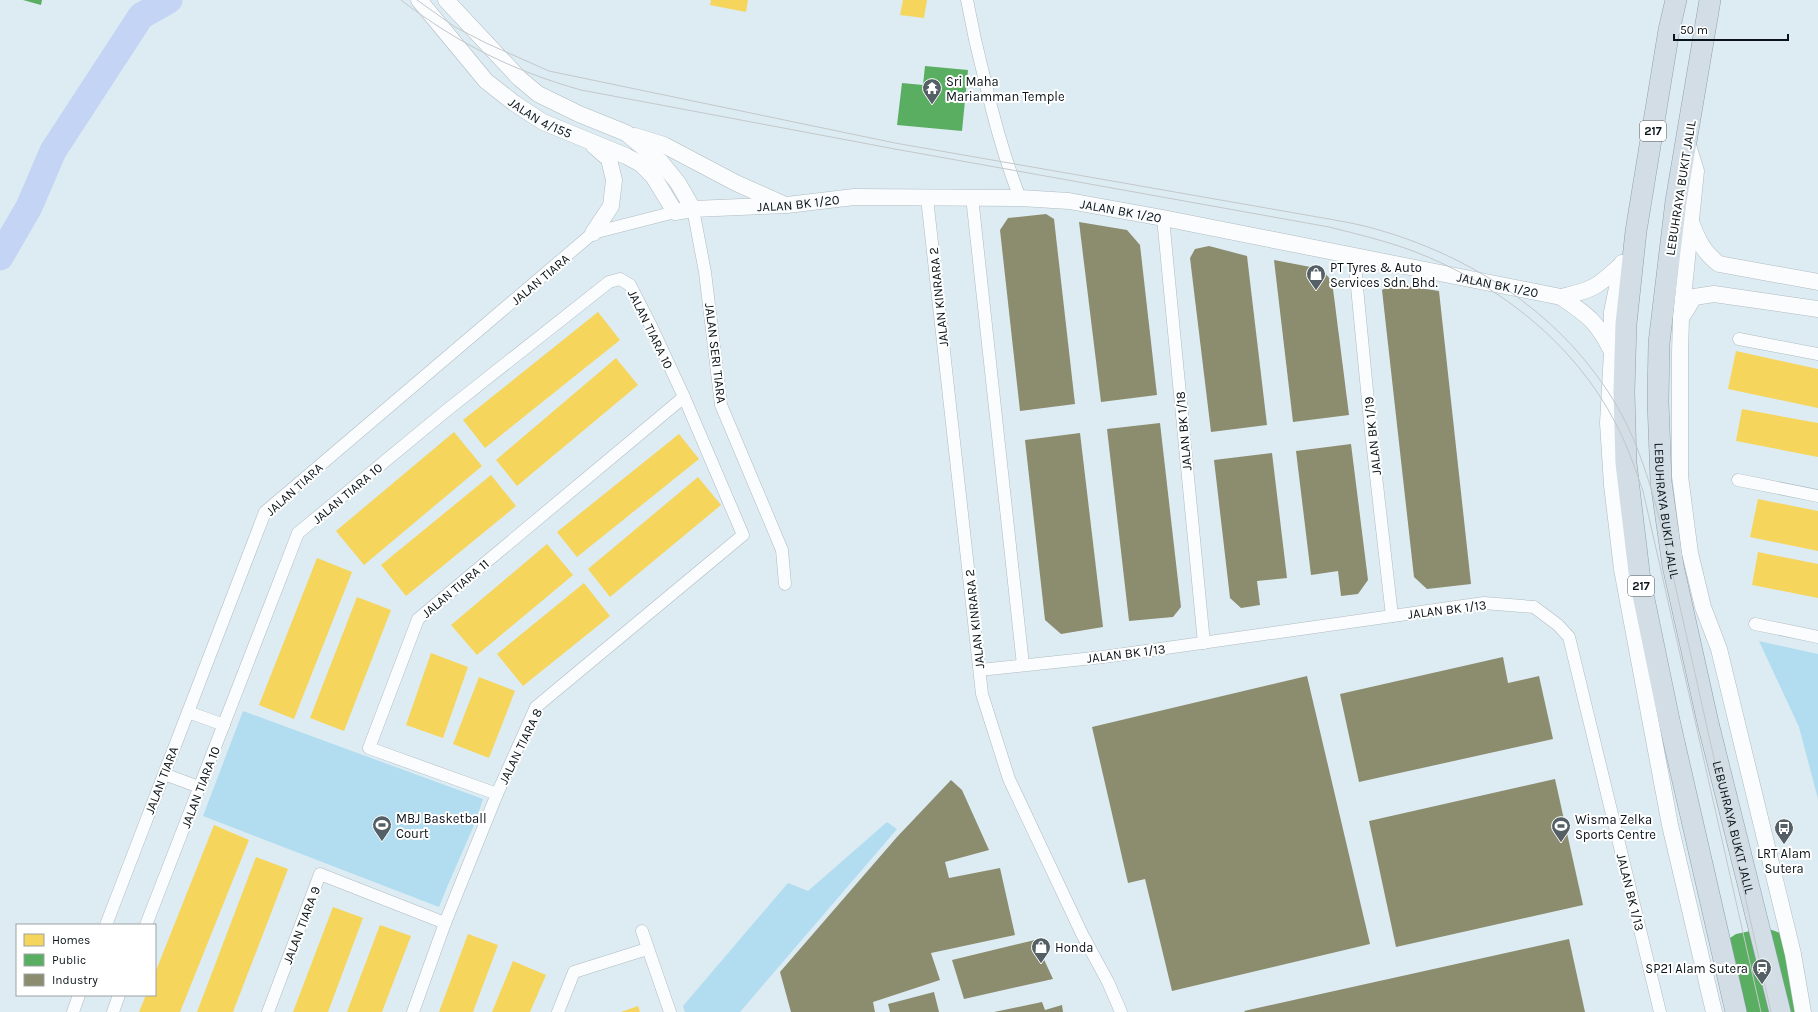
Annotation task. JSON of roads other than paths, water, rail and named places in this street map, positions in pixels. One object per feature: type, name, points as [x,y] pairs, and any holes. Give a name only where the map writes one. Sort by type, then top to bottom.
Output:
[{"type":"highway","name":"217","points":[[1676,0],[1669,30],[1636,231],[1626,324],[1624,392],[1626,463],[1639,572],[1669,720],[1736,1012]]},
{"type":"highway","name":"LEBUHRAYA BUKIT JALIL","points":[[1710,0],[1676,201],[1659,343],[1658,401],[1661,482],[1672,566],[1708,723],[1780,1012]]},
{"type":"street","name":"JALAN 4/155","points":[[419,0],[486,81],[514,104],[543,122],[626,156],[641,164],[653,176],[675,212]]},
{"type":"street","name":"JALAN 4/155","points":[[446,0],[519,78],[538,94],[579,114],[626,133],[661,162],[678,183],[693,208]]},
{"type":"street","points":[[967,0],[994,118],[1011,176],[1020,198]]},
{"type":"street","points":[[626,133],[664,146],[736,183],[787,206]]},
{"type":"street","points":[[587,140],[609,159],[614,180],[611,206],[593,233]]},
{"type":"street","points":[[1686,141],[1696,172],[1680,353],[1680,476],[1690,553],[1703,607],[1719,649],[1792,954],[1803,1012]]},
{"type":"street","name":"JALAN BK 1/20","points":[[675,212],[693,208],[787,206],[854,197],[972,197],[1069,201],[1163,218],[1561,297],[1586,292],[1595,288],[1621,265]]},
{"type":"street","points":[[972,197],[1023,665]]},
{"type":"street","name":"JALAN KINRARA 2","points":[[927,198],[982,694],[1009,779],[1082,934],[1108,982],[1121,1012]]},
{"type":"street","name":"JALAN SERI TIARA","points":[[693,208],[706,272],[721,406],[782,550],[785,584]]},
{"type":"street","name":"JALAN TIARA","points":[[106,924],[265,512],[593,233],[675,212]]},
{"type":"street","name":"JALAN BK 1/18","points":[[1163,218],[1204,643]]},
{"type":"street","points":[[1691,221],[1699,242],[1709,256],[1719,264],[1818,282]]},
{"type":"street","points":[[1636,231],[1621,265],[1612,312],[1612,352],[1608,423],[1612,485],[1622,569],[1670,825],[1714,1012]]},
{"type":"street","name":"JALAN BK 1/19","points":[[1354,256],[1371,432],[1392,616]]},
{"type":"street","name":"JALAN TIARA 10","points":[[146,924],[298,533],[447,410],[609,282],[620,279],[630,285],[684,397],[743,535]]},
{"type":"street","points":[[1682,317],[1694,297],[1714,294],[1818,309]]},
{"type":"street","name":"JALAN BK 1/20","points":[[1561,297],[1589,317],[1604,335],[1612,352]]},
{"type":"street","points":[[1739,339],[1818,354]]},
{"type":"street","name":"JALAN TIARA 11","points":[[497,794],[369,748],[418,619],[684,397]]},
{"type":"street","points":[[1738,480],[1818,496]]},
{"type":"street","name":"JALAN TIARA 8","points":[[413,1012],[445,923],[497,794],[536,707],[743,535]]},
{"type":"street","name":"JALAN BK 1/13","points":[[980,670],[1204,643],[1484,603],[1534,607],[1558,624],[1569,637],[1660,1012]]},
{"type":"street","points":[[1755,624],[1818,637]]},
{"type":"street","points":[[188,712],[224,725]]},
{"type":"street","points":[[164,774],[199,787]]},
{"type":"street","name":"JALAN TIARA 9","points":[[268,1012],[320,874],[445,923]]},
{"type":"street","points":[[642,931],[670,1012]]},
{"type":"street","points":[[558,1012],[574,972],[647,949]]},
{"type":"street","points":[[73,1012],[79,996]]},
{"type":"street","points":[[112,1012],[119,996]]},
{"type":"waterway","points":[[0,257],[29,207],[53,151],[141,16],[169,0]]},
{"type":"tram line","points":[[401,0],[443,30],[486,54],[532,74],[581,90],[895,149],[1329,227],[1413,251],[1444,264],[1503,298],[1530,319],[1555,342],[1578,367],[1599,394],[1616,424],[1637,474],[1643,491],[1761,1012]]},
{"type":"tram line","points":[[417,0],[455,27],[486,43],[549,71],[895,143],[1361,225],[1416,243],[1453,258],[1487,277],[1520,299],[1550,324],[1578,352],[1602,383],[1623,417],[1642,462],[1665,540],[1771,1012]]},
{"type":"place","name":"Sri Maha Mariamman Temple","points":[[932,105]]},
{"type":"place","name":"PT Tyres & Auto Services Sdn. Bhd.","points":[[1316,291]]},
{"type":"place","name":"MBJ Basketball Court","points":[[382,842]]},
{"type":"place","name":"Wisma Zelka Sports Centre","points":[[1561,843]]},
{"type":"place","name":"LRT Alam Sutera","points":[[1784,845]]},
{"type":"place","name":"Honda","points":[[1041,964]]},
{"type":"place","name":"SP21 Alam Sutera","points":[[1762,985]]}]
